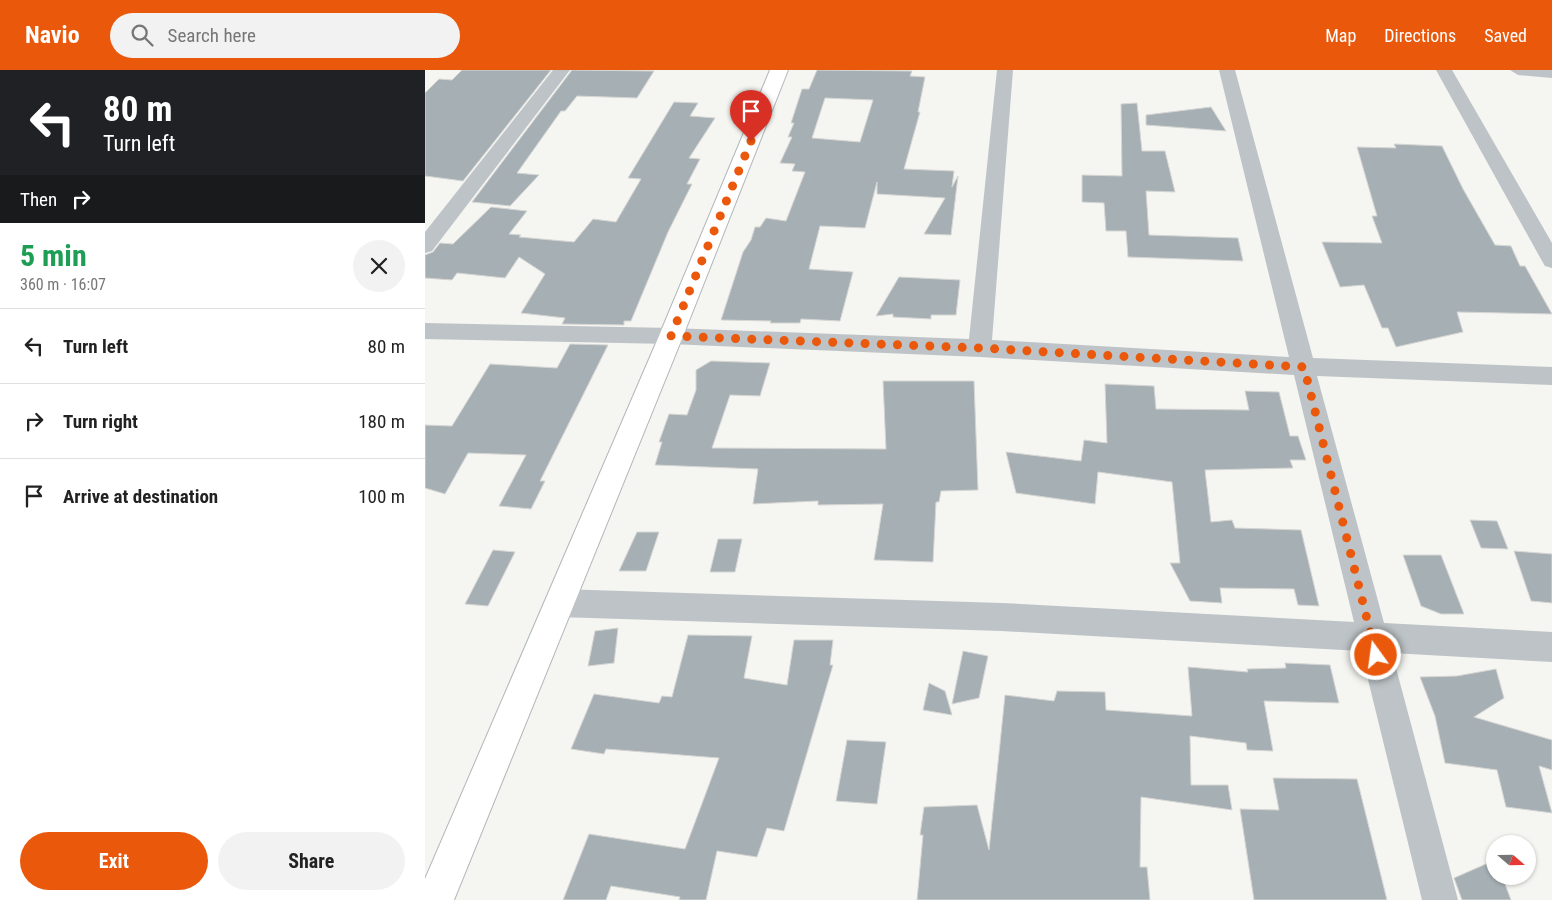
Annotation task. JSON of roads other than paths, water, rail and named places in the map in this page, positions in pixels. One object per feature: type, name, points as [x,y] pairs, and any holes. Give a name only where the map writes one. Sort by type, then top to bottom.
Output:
[{"type":"street","points":[[425,246],[561,70]]},
{"type":"street","points":[[435,900],[671,336],[779,70]]},
{"type":"street","points":[[980,348],[1002,123],[1005,70]]},
{"type":"street","points":[[1227,70],[1440,900]]},
{"type":"street","points":[[1444,70],[1552,261]]},
{"type":"street","points":[[1519,70],[1552,73]]},
{"type":"street","points":[[425,331],[671,336],[980,348],[1304,367],[1552,376]]},
{"type":"street","points":[[559,603],[1002,617],[1552,647]]}]
